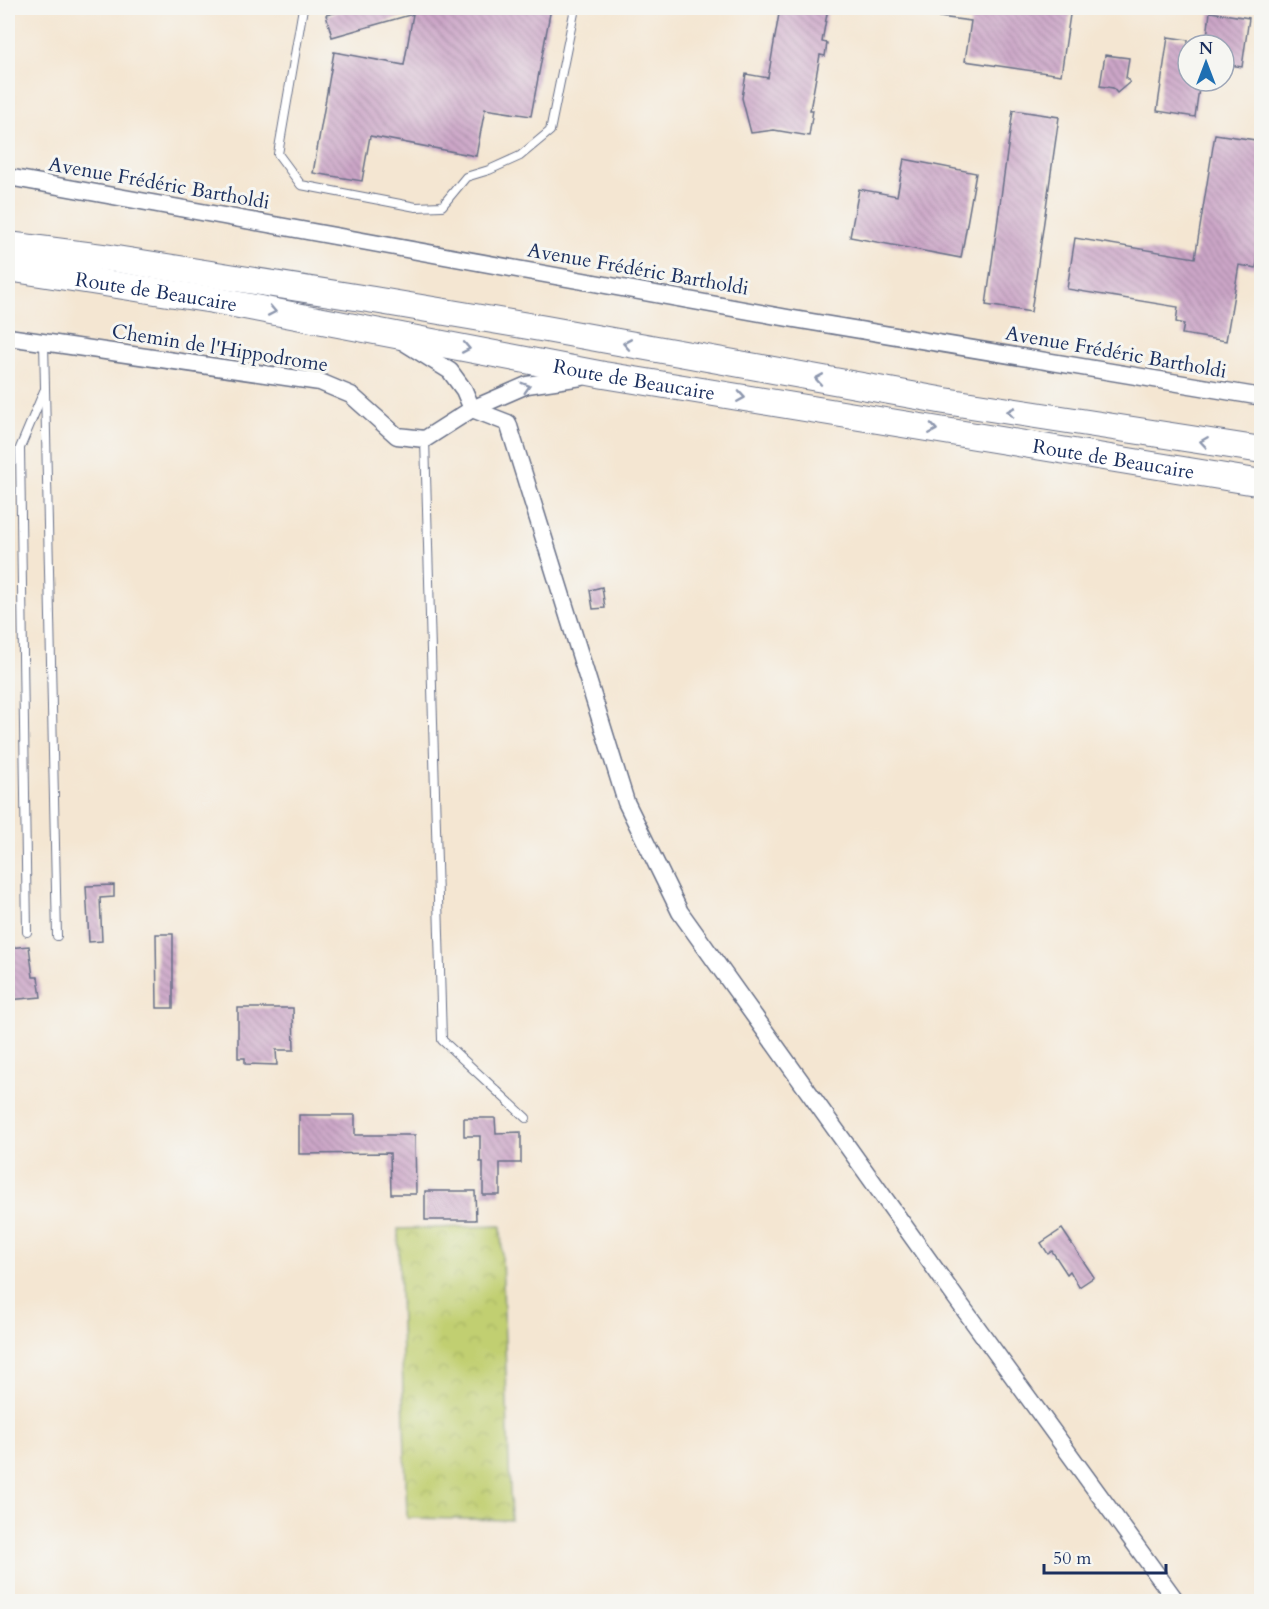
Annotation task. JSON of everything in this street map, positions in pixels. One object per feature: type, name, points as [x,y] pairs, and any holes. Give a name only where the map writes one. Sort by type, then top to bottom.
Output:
[{"type":"main road","name":"Route de Beaucaire","points":[[8,245],[110,258],[374,300],[945,401],[1262,450]]},
{"type":"main road","name":"Route de Beaucaire","points":[[8,268],[213,300],[604,375],[1262,483]]},
{"type":"street","name":"Avenue Frédéric Bartholdi","points":[[8,177],[788,318],[1262,397]]},
{"type":"street","points":[[388,333],[450,371],[464,390],[472,409],[508,423],[626,802],[680,912],[958,1301],[1178,1602]]},
{"type":"street","name":"Chemin de l'Hippodrome","points":[[8,337],[320,382],[351,394],[397,436],[425,439]]},
{"type":"street","points":[[425,439],[472,409],[527,385],[604,375]]},
{"type":"lane","points":[[303,8],[278,154],[301,185],[416,207],[442,206],[466,177],[489,170],[520,156],[550,131],[575,8]]},
{"type":"lane","points":[[44,342],[57,936]]},
{"type":"lane","points":[[27,932],[20,448],[45,388]]},
{"type":"lane","points":[[425,439],[442,1040],[526,1118]]},
{"type":"green space","points":[[501,1226],[511,1520],[407,1518],[398,1229]]},
{"type":"building","points":[[353,8],[551,8],[531,116],[485,109],[476,156],[370,136],[362,181],[313,173],[334,52],[404,65],[413,14],[332,37],[326,15]]},
{"type":"building","points":[[780,8],[828,8],[822,42],[827,43],[825,56],[820,55],[810,110],[813,110],[809,136],[774,130],[751,133],[742,98],[746,74],[768,78]]},
{"type":"building","points":[[932,8],[1071,8],[1061,75],[965,61],[971,21],[932,16]]},
{"type":"building","points":[[1210,12],[1249,18],[1242,67],[1236,66],[1236,33],[1207,33]]},
{"type":"building","points":[[1168,37],[1176,38],[1176,93],[1198,93],[1195,117],[1157,111]]},
{"type":"building","points":[[1105,55],[1129,58],[1126,78],[1130,82],[1117,93],[1113,88],[1100,86]]},
{"type":"building","points":[[1013,110],[1059,117],[1031,312],[986,305]]},
{"type":"building","points":[[1215,134],[1262,141],[1262,234],[1256,268],[1239,265],[1226,341],[1182,334],[1184,324],[1176,322],[1178,307],[1067,289],[1075,238],[1195,258]]},
{"type":"building","points":[[904,159],[976,173],[961,258],[850,237],[859,189],[897,196]]},
{"type":"building","points":[[602,587],[605,608],[593,609],[590,590]]},
{"type":"building","points":[[114,885],[114,897],[100,898],[102,941],[89,942],[86,886]]},
{"type":"building","points":[[156,934],[173,934],[173,1008],[157,1008]]},
{"type":"building","points":[[29,946],[33,977],[38,977],[41,997],[8,1000],[8,948]]},
{"type":"building","points":[[238,1008],[293,1008],[294,1050],[276,1050],[277,1065],[245,1064],[245,1058],[238,1058]]},
{"type":"building","points":[[299,1115],[355,1115],[355,1135],[415,1135],[416,1194],[391,1194],[390,1153],[299,1154]]},
{"type":"building","points":[[464,1118],[495,1118],[496,1133],[521,1132],[521,1163],[500,1163],[500,1195],[483,1195],[480,1136],[464,1136]]},
{"type":"building","points":[[425,1191],[475,1191],[476,1220],[425,1220]]},
{"type":"building","points":[[1062,1229],[1094,1277],[1079,1287],[1070,1271],[1067,1274],[1052,1251],[1048,1254],[1041,1243]]}]
